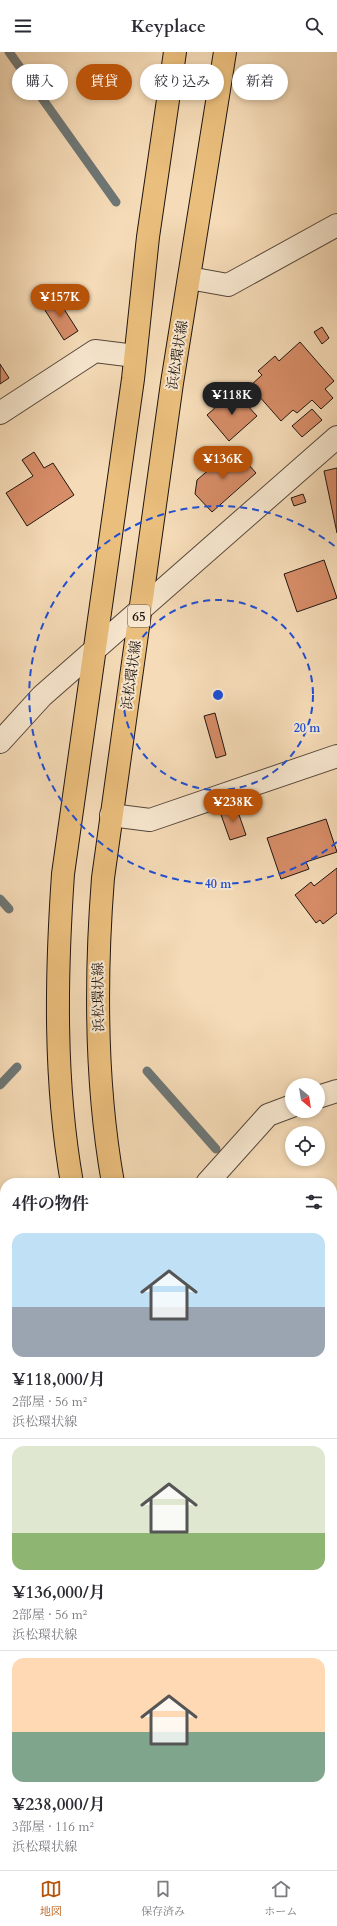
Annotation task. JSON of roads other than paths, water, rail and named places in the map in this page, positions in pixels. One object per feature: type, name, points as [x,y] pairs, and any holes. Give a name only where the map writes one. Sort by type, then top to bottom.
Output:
[{"type":"main road","points":[[71,1178],[61,1096],[57,1022],[58,948],[62,874],[135,356],[148,237],[175,52]]},
{"type":"main road","name":"浜松環状線","points":[[112,1178],[101,1092],[97,1021],[98,941],[103,878],[140,610],[189,278],[225,52]]},
{"type":"street","points":[[189,278],[228,285],[337,225]]},
{"type":"street","points":[[0,413],[95,351],[135,356]]},
{"type":"street","points":[[0,742],[42,696],[337,437]]},
{"type":"street","points":[[111,815],[150,820],[337,756]]},
{"type":"street","points":[[325,1095],[337,1091]]},
{"type":"street","points":[[211,1178],[268,1115],[285,1109]]},
{"type":"waterway","points":[[9,52],[116,202]]},
{"type":"waterway","points":[[0,899],[9,909]]},
{"type":"waterway","points":[[0,1085],[17,1067]]},
{"type":"waterway","points":[[147,1071],[216,1149]]}]
